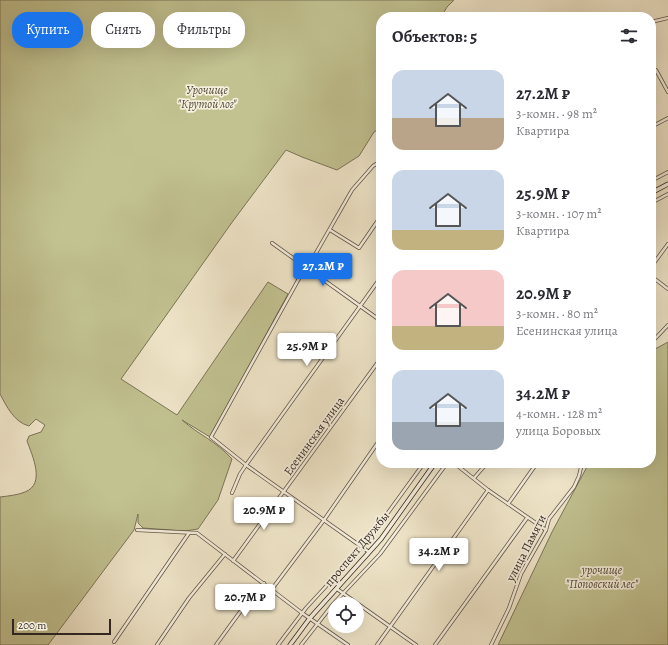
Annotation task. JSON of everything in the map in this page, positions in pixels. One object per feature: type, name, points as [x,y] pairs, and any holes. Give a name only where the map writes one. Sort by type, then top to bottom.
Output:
[{"type":"main road","points":[[656,190],[668,184]]},
{"type":"main road","name":"проспект Дружбы","points":[[290,645],[310,618],[370,552],[431,468]]},
{"type":"street","points":[[656,21],[668,18]]},
{"type":"street","points":[[656,70],[668,92]]},
{"type":"street","points":[[656,124],[668,118]]},
{"type":"street","points":[[370,552],[284,493],[211,437],[307,267],[358,181],[376,164]]},
{"type":"street","points":[[656,178],[668,172]]},
{"type":"street","points":[[656,200],[668,194]]},
{"type":"street","points":[[330,230],[358,248],[376,223]]},
{"type":"street","points":[[272,243],[376,316]]},
{"type":"street","points":[[656,260],[668,244]]},
{"type":"street","points":[[656,280],[668,289]]},
{"type":"street","points":[[232,493],[240,474],[246,465],[376,284]]},
{"type":"street","points":[[656,338],[668,325]]},
{"type":"street","name":"Есенинская улица","points":[[233,561],[376,365]]},
{"type":"street","points":[[272,589],[324,520],[376,445]]},
{"type":"street","points":[[278,645],[302,613],[362,547],[420,468]]},
{"type":"street","points":[[301,645],[342,593],[380,554],[443,468]]},
{"type":"street","points":[[461,468],[488,490],[546,530]]},
{"type":"street","points":[[474,478],[483,468]]},
{"type":"street","points":[[508,504],[533,468]]},
{"type":"street","name":"улица Памяти","points":[[491,645],[509,608],[521,574],[546,530],[549,519],[574,487],[580,476],[581,468]]},
{"type":"street","points":[[377,645],[488,490]]},
{"type":"street","points":[[435,645],[527,518]]},
{"type":"street","points":[[137,530],[197,533],[302,613],[348,645]]},
{"type":"street","points":[[114,642],[189,533]]},
{"type":"street","points":[[157,645],[189,598],[225,554]]},
{"type":"street","points":[[216,645],[240,612],[264,583]]},
{"type":"street","points":[[336,589],[416,645]]},
{"type":"green space","name":"Урочище \"Крутой лог\"","points":[[0,0],[454,0],[444,12],[376,12],[376,131],[359,156],[337,170],[286,150],[233,221],[121,379],[177,415],[268,282],[288,294],[210,437],[182,420],[220,447],[232,459],[218,500],[198,529],[185,531],[143,528],[138,523],[138,514],[134,530],[48,645],[0,645],[0,497],[25,492],[35,483],[36,469],[27,441],[29,436],[41,432],[45,425],[36,419],[29,426],[24,424],[15,418],[0,394]]},
{"type":"green space","name":"урочище \"Поповский лес\"","points":[[668,342],[668,645],[498,645],[552,532],[586,468],[656,468],[657,348]]}]
